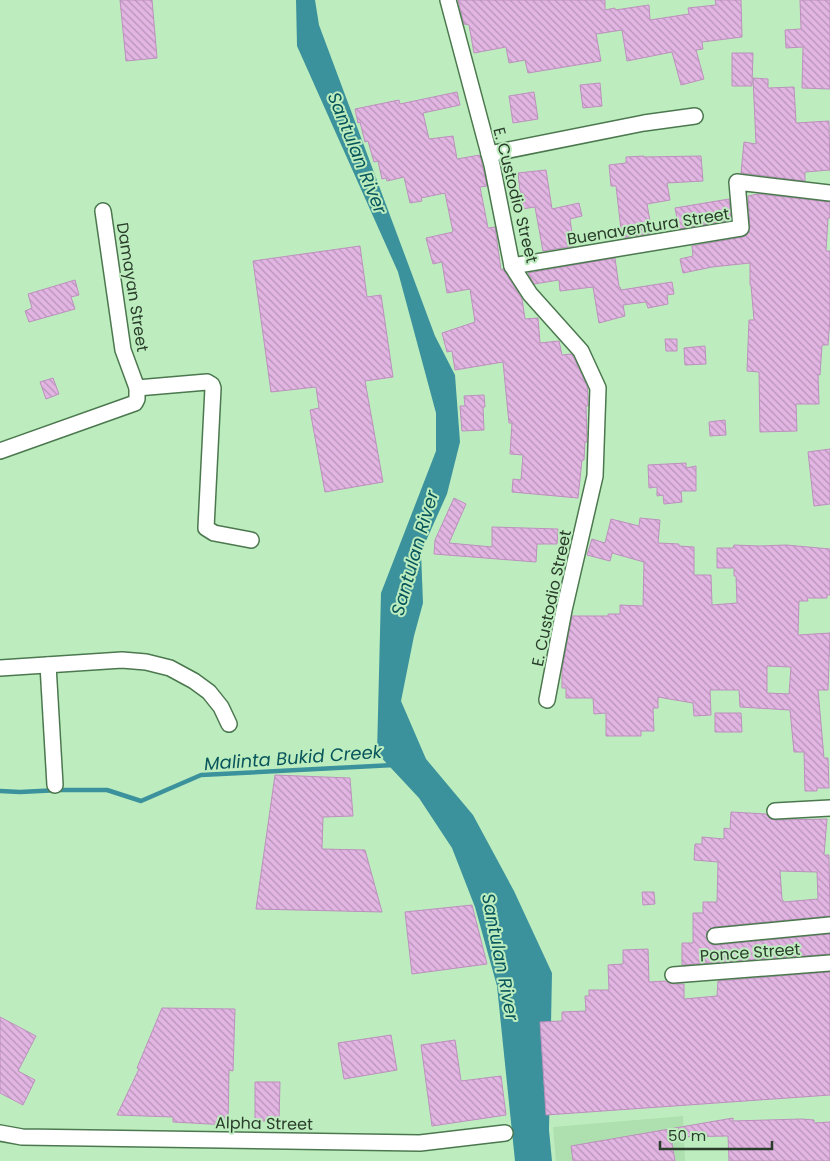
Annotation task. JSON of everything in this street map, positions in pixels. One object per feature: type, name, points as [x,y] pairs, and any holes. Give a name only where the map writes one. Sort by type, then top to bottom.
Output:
[{"type":"street","name":"E. Custodio Street","points":[[448,0],[489,154],[512,266],[530,294],[581,351],[598,388],[595,476],[564,610],[547,700]]},
{"type":"street","points":[[489,154],[644,123],[695,116]]},
{"type":"street","name":"Buenaventura Street","points":[[512,266],[741,228],[737,182],[830,193]]},
{"type":"street","name":"Damayan Street","points":[[103,211],[123,350],[137,388]]},
{"type":"street","points":[[0,451],[135,403],[137,388],[207,382],[213,388],[206,528],[214,533],[251,540]]},
{"type":"street","points":[[0,668],[122,660],[146,662],[170,668],[194,681],[208,692],[221,707],[229,724]]},
{"type":"street","points":[[48,665],[54,786]]},
{"type":"street","points":[[775,811],[830,808]]},
{"type":"street","points":[[715,936],[830,925]]},
{"type":"street","name":"Ponce Street","points":[[673,975],[830,963]]},
{"type":"street","name":"Alpha Street","points":[[0,1133],[22,1137],[420,1143],[505,1133]]},
{"type":"shaded area","points":[[683,1116],[685,1161],[556,1161],[553,1127]]},
{"type":"water","name":"Santulan River","points":[[296,0],[315,0],[319,25],[435,336],[455,375],[460,442],[447,494],[421,552],[423,603],[414,636],[401,701],[426,759],[473,815],[514,891],[552,973],[549,1130],[552,1161],[515,1161],[497,986],[475,907],[452,848],[419,798],[377,753],[381,593],[436,451],[436,413],[398,272],[297,46]]},
{"type":"building","points":[[120,0],[152,0],[157,58],[126,61]]},
{"type":"building","points":[[458,0],[605,0],[605,10],[649,5],[650,20],[689,14],[688,8],[716,5],[715,0],[741,0],[742,37],[702,42],[703,49],[696,50],[704,79],[681,85],[672,52],[627,61],[622,30],[596,34],[601,61],[528,73],[525,60],[509,63],[506,47],[474,53],[469,25],[464,24]]},
{"type":"building","points":[[800,0],[830,0],[830,89],[802,88],[803,47],[786,48],[785,30],[801,29]]},
{"type":"building","points":[[732,53],[753,53],[752,86],[732,86]]},
{"type":"building","points":[[753,78],[768,79],[768,88],[794,87],[796,123],[829,121],[830,170],[805,172],[805,181],[741,173],[744,142],[756,144]]},
{"type":"building","points":[[600,83],[602,106],[583,108],[580,85]]},
{"type":"building","points":[[457,92],[460,105],[423,113],[429,139],[453,136],[457,159],[480,155],[487,186],[480,187],[488,228],[495,227],[501,270],[503,269],[522,299],[525,319],[538,318],[540,343],[559,341],[562,355],[571,354],[573,356],[587,386],[587,442],[585,442],[584,460],[582,460],[578,498],[512,492],[513,479],[521,480],[523,455],[510,454],[512,423],[509,423],[503,362],[455,370],[452,351],[447,352],[442,333],[475,322],[470,289],[447,293],[442,262],[433,264],[426,238],[453,232],[445,193],[421,198],[422,201],[410,203],[404,177],[387,181],[386,178],[382,179],[378,161],[374,162],[368,141],[365,142],[360,122],[358,123],[355,109],[399,100],[400,104]]},
{"type":"building","points":[[534,92],[538,119],[513,123],[509,96]]},
{"type":"building","points":[[701,156],[703,181],[667,183],[670,200],[647,204],[652,233],[622,238],[616,186],[611,186],[609,165],[626,163],[626,157]]},
{"type":"building","points":[[546,170],[552,209],[579,203],[582,216],[570,219],[574,246],[543,251],[535,207],[522,209],[518,173]]},
{"type":"building","points":[[758,194],[830,202],[826,251],[830,251],[828,345],[822,345],[820,375],[818,374],[819,404],[796,404],[797,431],[760,432],[759,372],[747,371],[749,320],[754,320],[750,285],[750,263],[712,267],[683,273],[680,259],[693,256],[692,246],[747,235],[750,227],[748,196]]},
{"type":"building","points":[[729,199],[731,220],[679,229],[675,208]]},
{"type":"building","points":[[360,246],[367,297],[381,295],[393,377],[365,381],[383,482],[325,492],[310,410],[319,408],[316,387],[271,392],[253,261]]},
{"type":"building","points":[[615,258],[621,290],[672,282],[674,294],[667,295],[668,304],[648,308],[646,302],[623,305],[625,316],[599,323],[593,287],[560,291],[559,280],[534,284],[528,273]]},
{"type":"building","points":[[75,280],[79,295],[71,297],[75,309],[29,322],[25,311],[32,308],[28,294]]},
{"type":"building","points":[[665,339],[677,339],[677,351],[666,351]]},
{"type":"building","points":[[705,346],[706,364],[685,365],[684,348]]},
{"type":"building","points":[[53,378],[59,394],[46,399],[40,382]]},
{"type":"building","points":[[484,395],[484,430],[462,431],[460,406],[465,406],[464,396]]},
{"type":"building","points":[[725,420],[726,435],[710,436],[709,422]]},
{"type":"building","points":[[830,449],[830,504],[814,506],[808,452]]},
{"type":"building","points":[[686,463],[686,468],[696,466],[696,491],[681,491],[682,502],[664,504],[663,495],[657,496],[657,487],[649,488],[648,465]]},
{"type":"building","points":[[454,498],[466,504],[449,543],[492,547],[492,527],[558,529],[557,544],[537,544],[536,562],[434,554],[435,540]]},
{"type":"building","points":[[640,518],[660,520],[658,543],[694,547],[694,575],[711,575],[712,605],[737,603],[734,568],[717,568],[717,548],[733,548],[734,545],[786,545],[830,549],[830,595],[827,595],[827,598],[807,598],[808,601],[799,601],[798,635],[830,633],[828,690],[818,690],[824,758],[828,758],[829,788],[805,791],[804,752],[794,752],[790,710],[740,707],[739,690],[710,690],[711,715],[694,716],[693,703],[658,697],[658,708],[653,708],[654,731],[641,731],[641,736],[606,736],[606,713],[594,714],[593,698],[566,698],[566,688],[562,688],[562,670],[572,616],[608,616],[608,614],[620,614],[620,605],[643,606],[644,562],[612,553],[610,561],[587,555],[592,539],[605,543],[611,519],[639,526]],"holes":[[[767,666],[791,667],[789,694],[767,693]]]},
{"type":"building","points":[[715,713],[741,713],[742,732],[715,732]]},
{"type":"building","points":[[275,775],[350,778],[353,816],[323,817],[322,849],[365,850],[382,912],[256,909]]},
{"type":"building","points":[[731,812],[766,814],[770,819],[776,820],[827,819],[824,855],[829,855],[830,916],[714,927],[707,932],[707,941],[716,945],[830,934],[830,954],[682,965],[682,943],[693,943],[693,913],[703,913],[703,902],[717,902],[718,862],[694,860],[695,844],[702,844],[702,837],[724,839],[724,828],[730,829]],"holes":[[[780,871],[817,872],[818,899],[784,902],[782,899]]]},
{"type":"building","points":[[642,892],[654,892],[655,904],[643,905]]},
{"type":"building","points":[[472,905],[487,964],[412,974],[405,912]]},
{"type":"building","points":[[648,949],[649,982],[666,981],[673,984],[684,984],[684,999],[717,996],[718,981],[830,972],[830,1095],[546,1115],[540,1022],[562,1021],[562,1012],[586,1011],[585,996],[589,996],[589,990],[609,990],[608,965],[623,964],[623,950]]},
{"type":"building","points":[[162,1008],[235,1009],[233,1071],[229,1070],[228,1125],[173,1122],[173,1117],[117,1115],[139,1069],[137,1068]]},
{"type":"building","points":[[0,1017],[36,1036],[18,1071],[35,1080],[23,1105],[0,1093]]},
{"type":"building","points":[[391,1035],[397,1070],[344,1079],[338,1043]]},
{"type":"building","points":[[455,1040],[461,1081],[501,1076],[506,1115],[432,1126],[421,1045]]},
{"type":"building","points":[[255,1082],[280,1082],[279,1121],[255,1121]]},
{"type":"building","points":[[733,1118],[733,1121],[801,1119],[814,1120],[814,1123],[830,1122],[830,1161],[729,1161],[728,1136],[671,1137],[675,1161],[573,1161],[571,1146]]},
{"type":"waterway","name":"Malinta Bukid Creek","points":[[0,791],[107,790],[141,801],[201,775],[394,765]]}]
